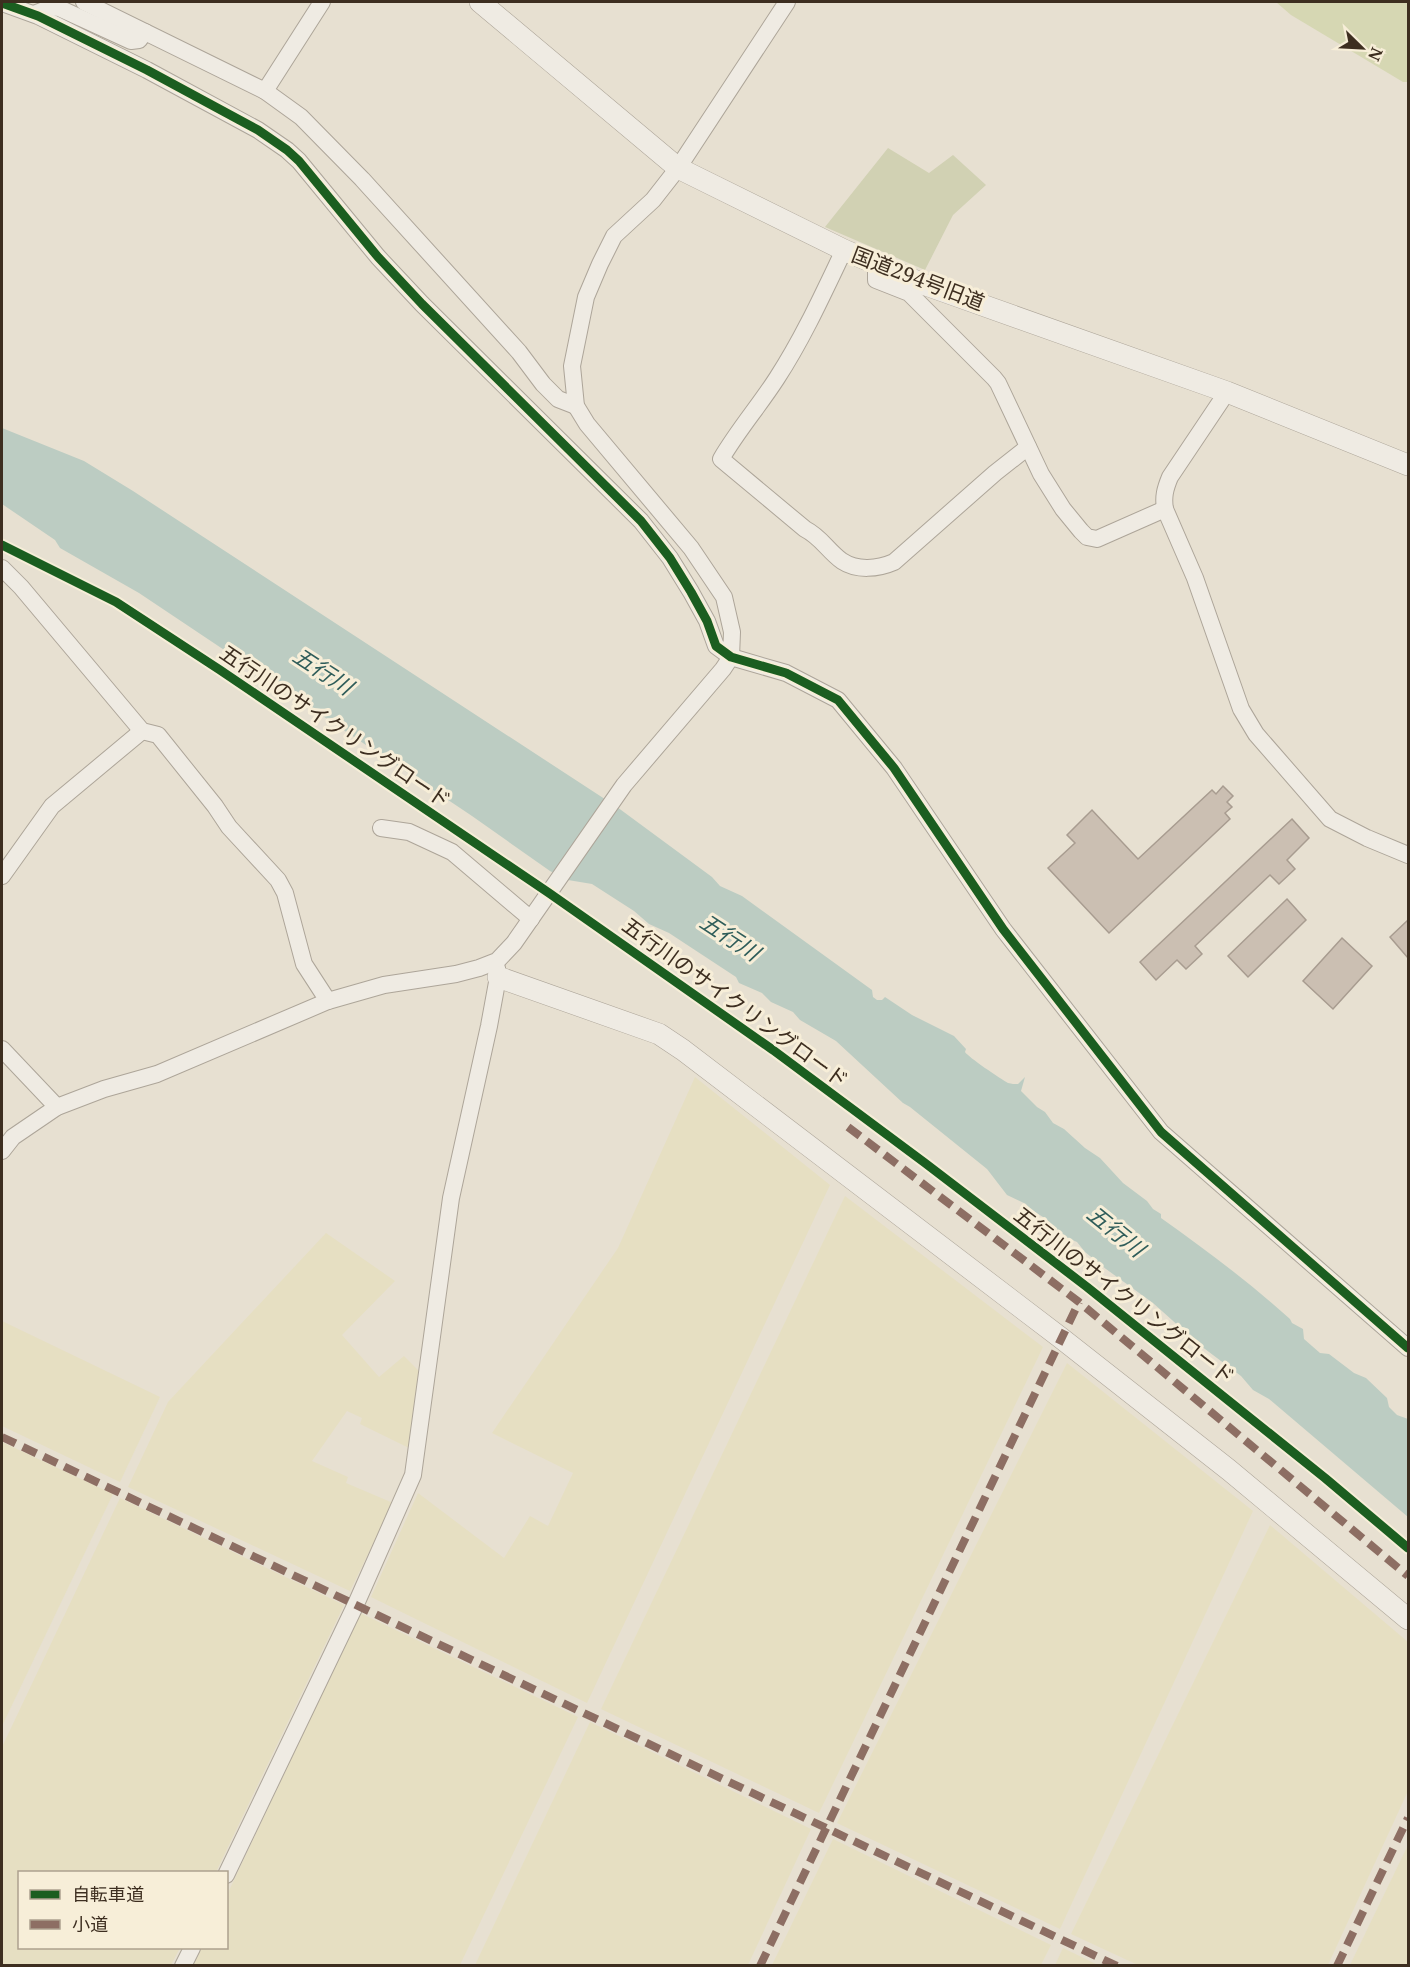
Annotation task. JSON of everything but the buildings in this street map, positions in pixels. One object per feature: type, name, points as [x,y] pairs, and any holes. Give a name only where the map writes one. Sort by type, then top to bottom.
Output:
[{"type":"street","points":[[84,2],[265,92],[301,117],[519,352],[543,384],[558,399],[576,406]]},
{"type":"street","points":[[265,92],[322,2]]},
{"type":"street","name":"国道294号旧道","points":[[480,2],[678,168],[844,250],[923,284],[1227,392],[1408,465]]},
{"type":"street","points":[[228,1871],[356,1604],[413,1475],[451,1198],[498,969],[624,785],[731,657],[732,632],[724,597],[691,548],[588,424],[576,406],[572,366],[586,297],[614,236],[653,200],[678,168],[787,2]]},
{"type":"street","points":[[2,3],[34,14],[229,113],[286,150],[298,161],[378,257],[422,304],[641,521],[670,558],[691,592],[707,621],[716,646],[731,657],[786,673],[838,700],[894,768],[1003,929],[1161,1132],[1408,1348]]},
{"type":"street","points":[[34,14],[52,7],[131,41],[140,40],[145,32]]},
{"type":"street","points":[[844,250],[814,314],[778,376],[735,435],[721,459],[815,534],[842,561],[863,568],[878,567],[894,562],[1028,447]]},
{"type":"street","points":[[876,264],[876,280],[909,293],[998,383],[1041,474],[1063,509],[1081,531],[1092,540],[1165,509]]},
{"type":"street","points":[[1227,392],[1170,477],[1165,490],[1165,509],[1195,578],[1241,709],[1256,734],[1330,819],[1408,855]]},
{"type":"street","points":[[2,568],[21,587],[142,731],[158,735],[215,806],[229,828],[278,880],[285,893],[304,964],[328,1001]]},
{"type":"street","points":[[2,876],[52,806],[142,731]]},
{"type":"street","points":[[381,828],[409,832],[452,852],[531,919]]},
{"type":"street","points":[[2,1151],[13,1137],[57,1107],[104,1089],[157,1074],[328,1001],[384,985],[498,969],[659,1035],[683,1050],[1061,1338],[1229,1470],[1408,1619]]},
{"type":"street","points":[[2,1049],[57,1107]]},
{"type":"street","points":[[183,1965],[191,1949]]},
{"type":"shaded area","points":[[695,1077],[830,1185],[587,1703],[371,1597],[418,1493],[504,1558],[530,1516],[548,1526],[573,1473],[492,1433],[618,1248]]},
{"type":"shaded area","points":[[845,1196],[1043,1347],[819,1813],[601,1709]]},
{"type":"shaded area","points":[[326,1233],[395,1281],[342,1335],[379,1377],[404,1356],[419,1371],[409,1448],[360,1424],[362,1418],[347,1411],[312,1461],[348,1477],[346,1483],[393,1503],[350,1591],[128,1487],[168,1402]]},
{"type":"shaded area","points":[[2,1321],[160,1397],[120,1482],[2,1426]]},
{"type":"shaded area","points":[[1067,1363],[1253,1511],[1060,1929],[837,1823]]},
{"type":"shaded area","points":[[2,1442],[113,1494],[2,1726]]},
{"type":"shaded area","points":[[120,1498],[344,1605],[216,1871],[18,1871],[18,1949],[179,1949],[171,1965],[2,1965],[2,1747]]},
{"type":"shaded area","points":[[1270,1525],[1408,1642],[1408,1791],[1328,1965],[1138,1965],[1071,1934]]},
{"type":"shaded area","points":[[360,1613],[578,1717],[460,1965],[193,1966],[201,1949],[228,1949],[228,1893]]},
{"type":"shaded area","points":[[590,1722],[811,1829],[748,1965],[475,1965]]},
{"type":"shaded area","points":[[833,1839],[1051,1945],[1041,1965],[772,1965]]},
{"type":"shaded area","points":[[1408,1845],[1408,1965],[1350,1965]]},
{"type":"shaded area","points":[[1063,1948],[1098,1965],[1055,1965]]},
{"type":"green space","points":[[1276,2],[1408,2],[1408,82],[1403,82],[1291,15]]},
{"type":"green space","points":[[888,148],[929,173],[953,155],[986,185],[953,215],[925,270],[825,227]]},
{"type":"water","name":"五行川","points":[[2,428],[84,461],[133,491],[617,807],[712,877],[720,886],[742,896],[872,990],[873,997],[877,1000],[885,997],[912,1015],[954,1036],[966,1049],[967,1055],[1008,1083],[1018,1084],[1025,1077],[1021,1091],[1045,1112],[1053,1123],[1100,1158],[1123,1183],[1161,1214],[1161,1218],[1275,1305],[1292,1323],[1303,1329],[1304,1339],[1320,1353],[1329,1354],[1354,1373],[1366,1378],[1387,1398],[1389,1407],[1397,1415],[1408,1419],[1408,1517],[1269,1399],[1253,1390],[1241,1376],[1201,1346],[1153,1303],[1106,1269],[1085,1252],[1077,1242],[1054,1232],[1052,1227],[1044,1222],[1043,1217],[1026,1204],[1007,1195],[987,1169],[903,1103],[836,1041],[800,1020],[793,1012],[771,1002],[762,993],[739,983],[736,977],[669,933],[649,924],[634,911],[592,884],[568,880],[550,871],[472,816],[139,593],[60,548],[55,540],[2,504]]},
{"type":"marked path","points":[[848,1127],[1079,1302],[1408,1576]]},
{"type":"marked path","points":[[760,1966],[1079,1302]]},
{"type":"marked path","points":[[2,1437],[1117,1966]]},
{"type":"marked path","points":[[1337,1966],[1408,1818]]},
{"type":"cycle path","points":[[2,3],[38,16],[147,70],[258,130],[299,161],[378,257],[422,304],[641,521],[670,558],[691,592],[707,621],[716,646],[731,657],[786,673],[838,700],[894,768],[1003,929],[1161,1132],[1408,1348]]},
{"type":"cycle path","name":"五行川のサイクリングロード","points":[[2,545],[116,602],[220,670],[549,893],[773,1050],[1087,1287],[1325,1478],[1408,1548]]}]
